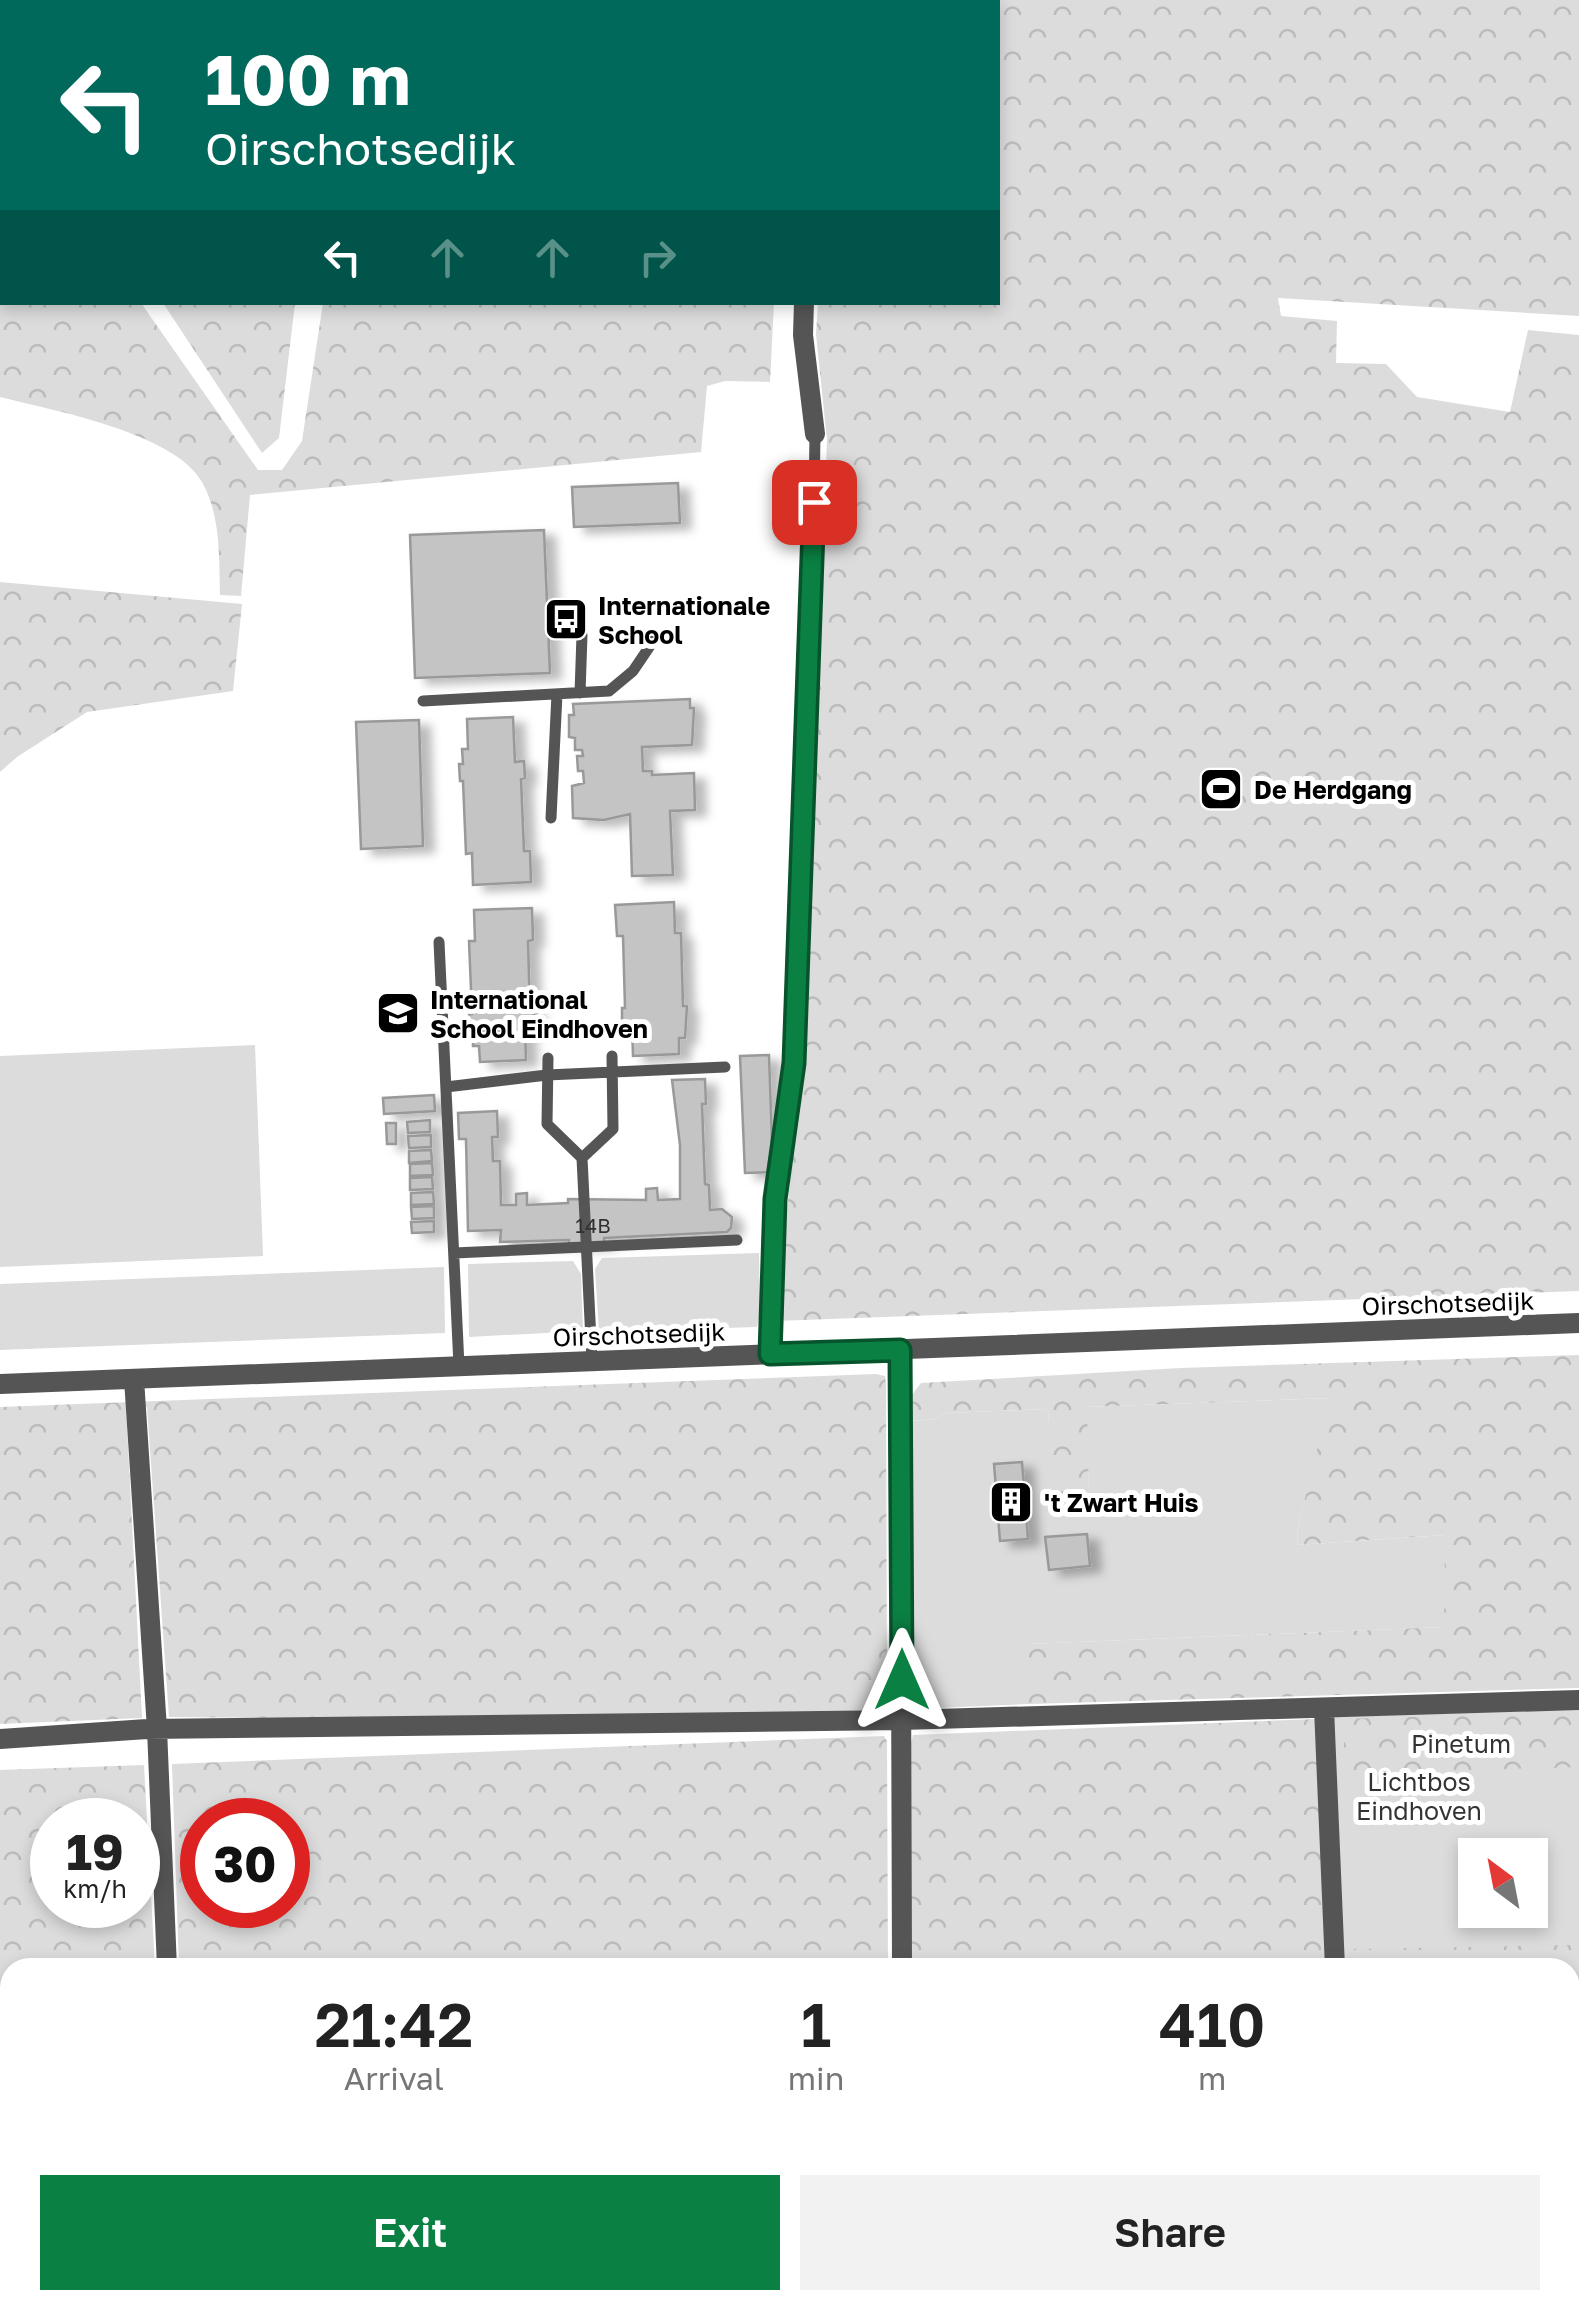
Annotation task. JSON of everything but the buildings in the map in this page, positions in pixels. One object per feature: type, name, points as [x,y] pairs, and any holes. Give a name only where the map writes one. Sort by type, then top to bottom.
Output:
[{"type":"street","points":[[804,305],[803,335],[815,434]]},
{"type":"street","name":"Oirschotsedijk","points":[[0,1384],[1579,1324]]},
{"type":"street","points":[[900,1350],[902,1958]]},
{"type":"street","points":[[134,1379],[157,1729],[167,1958]]},
{"type":"street","points":[[0,1739],[56,1732],[157,1729],[902,1720],[1579,1700]]},
{"type":"street","points":[[1324,1708],[1334,1958]]},
{"type":"lane","points":[[770,1354],[775,1199],[794,1063],[815,434]]},
{"type":"lane","points":[[580,692],[582,635]]},
{"type":"lane","points":[[424,701],[610,691],[633,671],[654,640]]},
{"type":"lane","points":[[551,818],[557,694]]},
{"type":"lane","points":[[440,942],[459,1366]]},
{"type":"lane","points":[[582,1158],[613,1129],[612,1056]]},
{"type":"lane","points":[[548,1058],[547,1124],[582,1158],[592,1361]]},
{"type":"lane","points":[[446,1087],[612,1070],[725,1067]]},
{"type":"lane","points":[[454,1253],[737,1240]]},
{"type":"green space","name":"De Herdgang","points":[[1000,0],[1579,0],[1579,316],[1278,298],[1281,316],[1337,321],[1336,363],[1386,364],[1417,397],[1510,412],[1528,330],[1579,335],[1579,1291],[776,1321],[801,1071],[821,606],[827,440],[816,334],[818,305],[1000,305]]},
{"type":"green space","points":[[0,305],[142,305],[258,470],[282,470],[302,441],[323,305],[774,305],[770,382],[725,381],[707,386],[701,452],[250,495],[241,596],[220,595],[213,509],[202,482],[188,465],[140,437],[110,426],[0,397]]},
{"type":"green space","points":[[164,305],[295,305],[279,438],[262,453]]},
{"type":"green space","points":[[0,582],[242,604],[233,691],[87,712],[0,772]]},
{"type":"green space","points":[[255,1045],[263,1256],[0,1267],[0,1056]]},
{"type":"green space","points":[[759,1253],[757,1327],[599,1332],[595,1269],[602,1258]]},
{"type":"green space","points":[[573,1261],[581,1274],[583,1331],[469,1337],[468,1264]]},
{"type":"green space","points":[[444,1267],[445,1333],[0,1350],[0,1284]]},
{"type":"green space","points":[[1579,1355],[1579,1688],[1029,1704],[1029,1644],[1444,1627],[1445,1535],[1297,1545],[1298,1526],[1330,1398],[1087,1407],[1089,1492],[1053,1497],[1048,1409],[945,1413],[935,1419],[909,1421],[911,1396],[921,1383],[1181,1368]]},
{"type":"green space","points":[[885,1376],[886,1384],[884,1710],[526,1720],[169,1717],[147,1407],[126,1406],[142,1718],[0,1724],[0,1407]]},
{"type":"green space","points":[[1331,1398],[1298,1526],[1297,1545],[1445,1535],[1445,1627],[1030,1644],[1029,1704],[914,1709],[909,1698],[909,1421],[935,1419],[945,1413],[1048,1409],[1054,1497],[1089,1492],[1086,1407]]},
{"type":"green space","name":"Lichtbos Eindhoven","points":[[1579,1708],[1579,1958],[1339,1958],[1333,1714]]},
{"type":"green space","name":"Pinetum","points":[[1579,1712],[1579,1767],[1344,1774],[1344,1719]]},
{"type":"green space","points":[[1317,1719],[1328,1958],[910,1958],[913,1735]]},
{"type":"green space","points":[[884,1736],[888,1958],[179,1958],[172,1764]]},
{"type":"green space","points":[[144,1765],[146,1798],[30,1798],[30,1928],[153,1928],[155,1958],[0,1958],[0,1770]]},
{"type":"green space","points":[[1579,1945],[1579,1958],[1350,1958],[1350,1949]]},
{"type":"place","name":"Internationale School","points":[[566,619]]},
{"type":"place","name":"De Herdgang","points":[[1221,789]]},
{"type":"place","name":"International School Eindhoven","points":[[398,1013]]},
{"type":"place","name":"'t Zwart Huis","points":[[1011,1502]]},
{"type":"route","points":[[814,502],[794,1063],[775,1199],[770,1354],[900,1350],[902,1680]]}]
